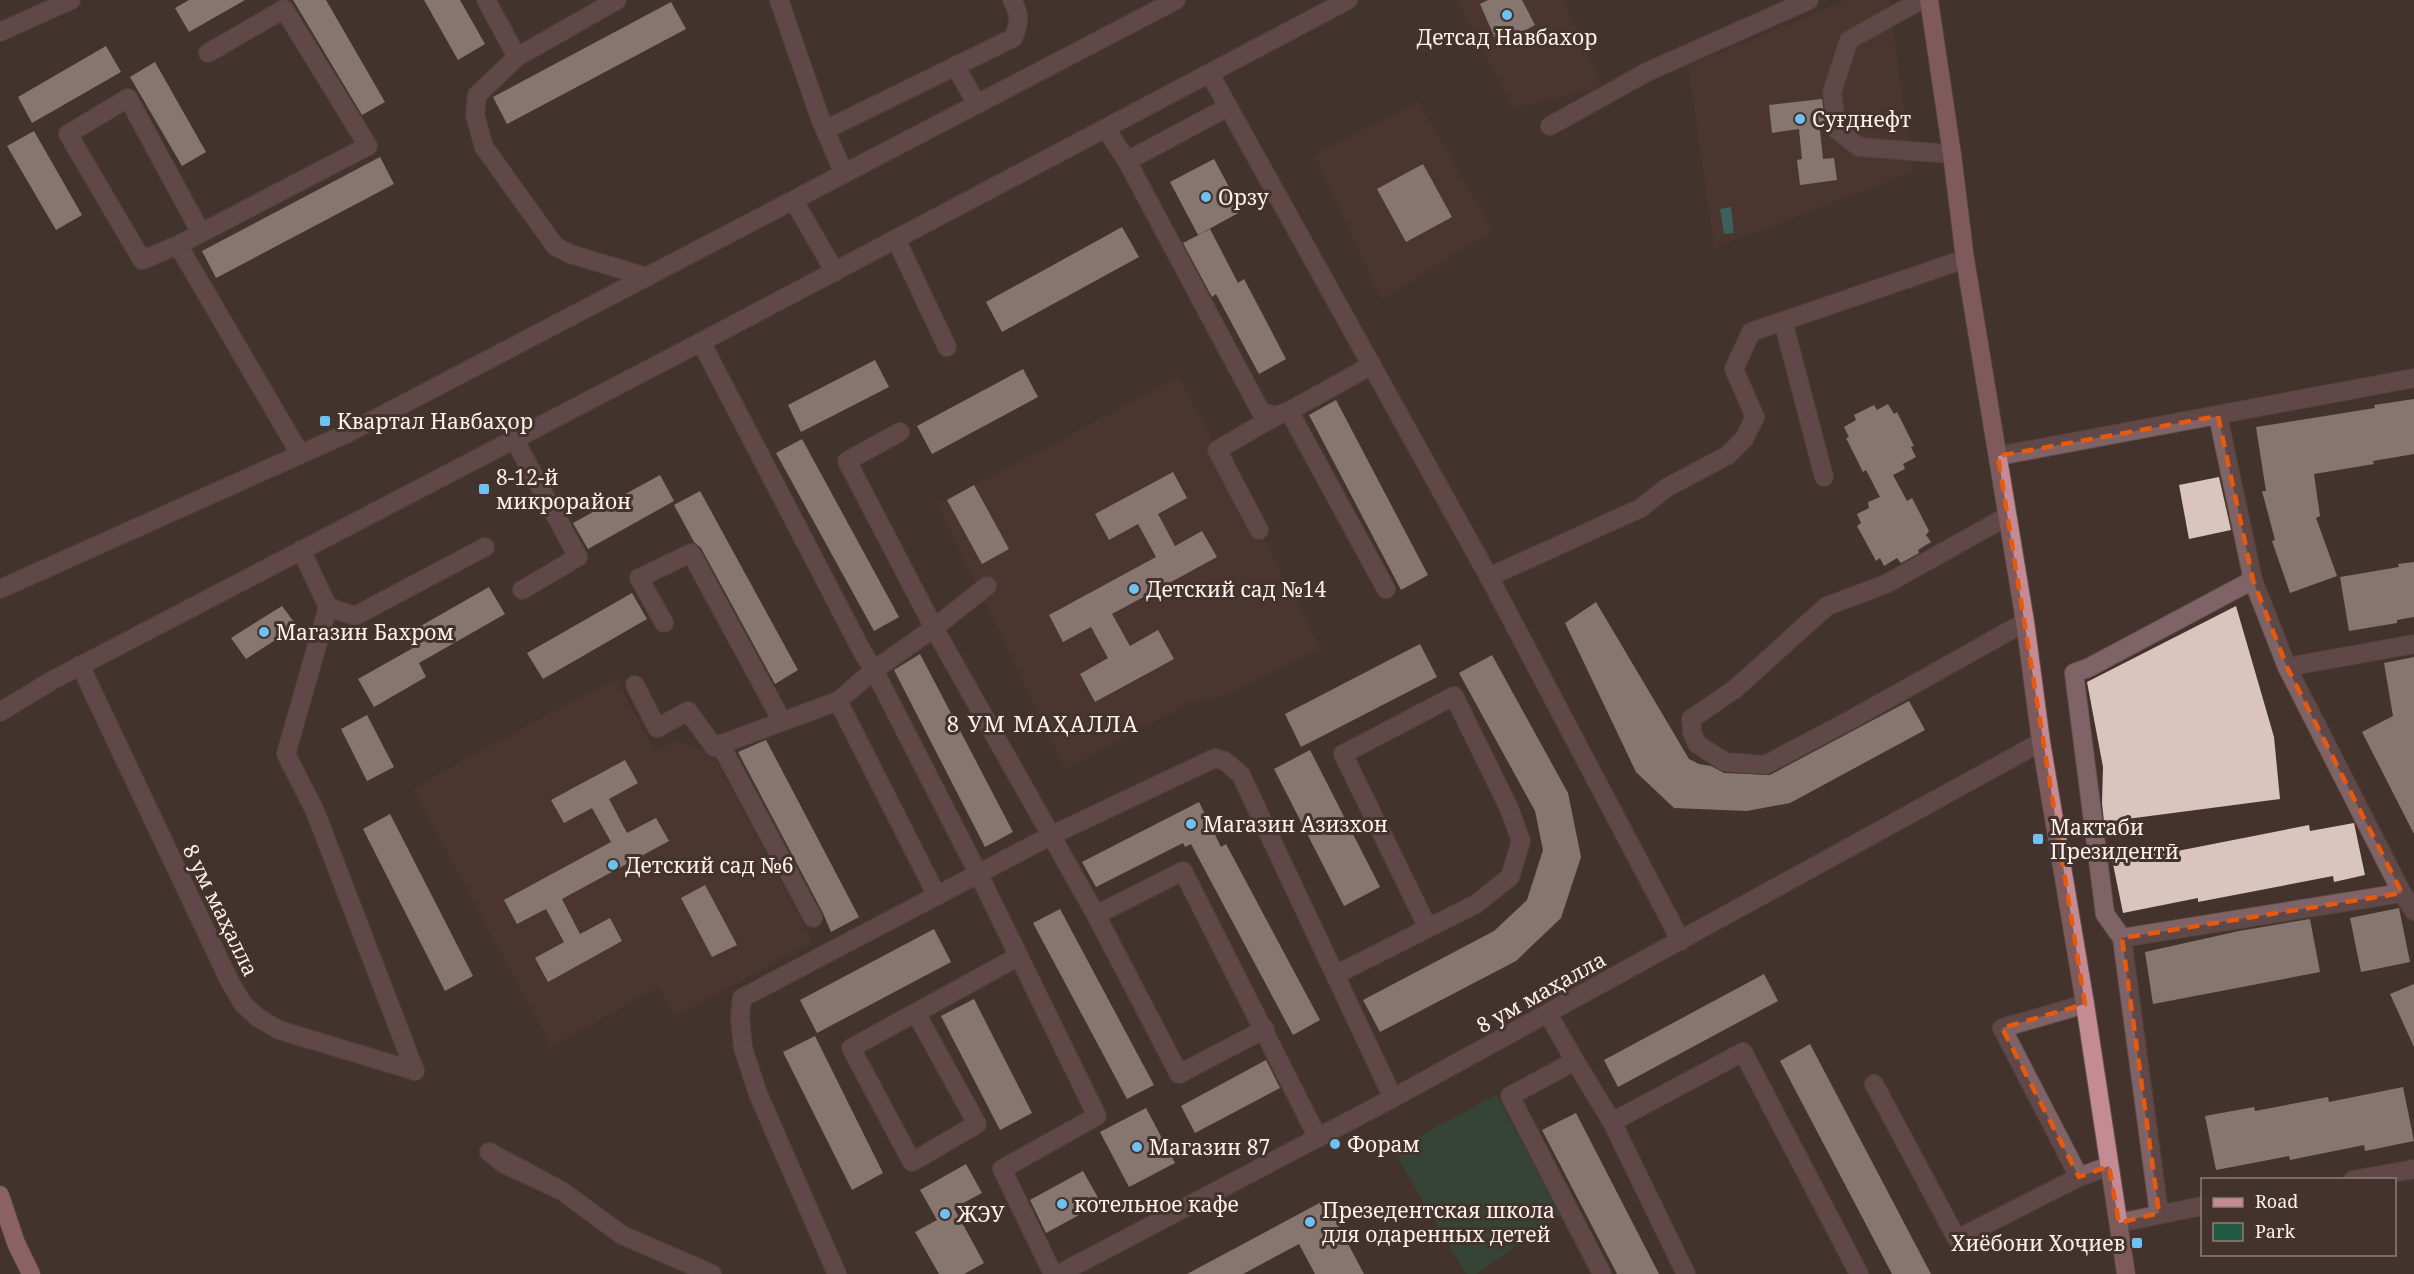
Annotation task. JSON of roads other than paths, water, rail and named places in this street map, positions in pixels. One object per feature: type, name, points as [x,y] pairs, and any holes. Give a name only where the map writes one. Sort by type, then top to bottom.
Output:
[{"type":"highway","points":[[0,1195],[16,1243],[31,1274]]},
{"type":"main road","points":[[1929,0],[1965,259],[2025,622],[2041,742],[2085,1004],[2126,1274]]},
{"type":"street","points":[[0,32],[71,0]]},
{"type":"street","points":[[486,0],[517,57]]},
{"type":"street","points":[[617,0],[517,57],[477,95],[475,115],[484,147],[555,246],[570,254],[647,277]]},
{"type":"street","points":[[779,0],[825,130],[844,174]]},
{"type":"street","points":[[825,130],[1013,38],[1019,25],[1018,10],[1012,0]]},
{"type":"street","points":[[0,589],[348,433],[1176,0]]},
{"type":"street","points":[[0,712],[80,665],[835,272],[1348,0]]},
{"type":"street","points":[[1550,126],[1647,72],[1809,0]]},
{"type":"street","points":[[1921,0],[1849,40],[1832,92],[1837,130],[1859,147],[1952,154]]},
{"type":"street","points":[[201,233],[128,98],[68,134],[142,260],[178,245],[368,146],[284,9],[208,53]]},
{"type":"street","points":[[956,66],[977,104]]},
{"type":"street","points":[[1210,74],[1488,577],[1680,941]]},
{"type":"street","points":[[1127,161],[1228,107]]},
{"type":"street","points":[[1106,129],[1127,161],[1261,412],[1282,413]]},
{"type":"street","points":[[794,201],[835,272]]},
{"type":"street","points":[[896,239],[947,347]]},
{"type":"street","points":[[178,245],[300,454]]},
{"type":"street","points":[[1488,577],[1641,507],[1666,488],[1728,455],[1744,439],[1755,417],[1734,369],[1751,332],[1965,259]]},
{"type":"street","points":[[1783,321],[1824,477]]},
{"type":"street","points":[[701,342],[979,875],[1097,1116],[1002,1169],[1053,1274]]},
{"type":"street","points":[[1259,530],[1217,450],[1372,365]]},
{"type":"street","points":[[1998,456],[2414,378]]},
{"type":"street","points":[[1282,413],[1386,590]]},
{"type":"street","points":[[2218,416],[2253,580],[2287,667],[2402,893],[2414,911]]},
{"type":"street","points":[[900,432],[847,461],[934,628],[1096,915],[1179,1074],[1265,1029]]},
{"type":"street","points":[[514,440],[578,557],[522,590]]},
{"type":"street","points":[[2006,518],[1886,584],[1827,606],[1735,689],[1699,712],[1691,720],[1692,732],[1697,744],[1725,762],[1765,765],[1874,708],[2025,622]]},
{"type":"street","points":[[301,550],[328,607],[355,616],[485,547]]},
{"type":"street","points":[[664,622],[639,578],[691,553],[782,721]]},
{"type":"street","points":[[2159,1213],[2122,938],[2105,914],[2074,674],[2253,580]]},
{"type":"street","points":[[635,685],[657,728],[688,711],[714,747],[838,701],[874,670],[934,628],[987,586]]},
{"type":"street","name":"8 ум маҳалла","points":[[80,665],[230,982],[243,1004],[257,1017],[279,1030],[415,1071],[315,811],[286,754],[328,607]]},
{"type":"street","points":[[2287,667],[2414,644]]},
{"type":"street","points":[[1335,975],[1476,904],[1510,877],[1521,841],[1509,808],[1454,696],[1343,754],[1428,928]]},
{"type":"street","points":[[838,701],[937,896]]},
{"type":"street","name":"8 ум маҳалла","points":[[1059,1274],[1393,1098],[2041,742]]},
{"type":"street","points":[[720,744],[813,918]]},
{"type":"street","points":[[837,1274],[758,1094],[743,1048],[740,1018],[742,998],[829,949],[979,875],[1052,835],[1215,759],[1225,761],[1241,776],[1393,1098]]},
{"type":"street","points":[[1096,915],[1183,871],[1265,1029],[1318,1138]]},
{"type":"street","points":[[2122,938],[2402,893]]},
{"type":"street","points":[[1019,956],[916,1013],[977,1124],[912,1162],[851,1048],[1019,956]]},
{"type":"street","points":[[2079,1177],[2002,1028],[2085,1004]]},
{"type":"street","points":[[1548,1014],[1612,1122],[1686,1274]]},
{"type":"street","points":[[1612,1122],[1743,1052],[1859,1274]]},
{"type":"street","points":[[1575,1061],[1510,1096],[1602,1274]]},
{"type":"street","points":[[1874,1084],[1957,1239],[2079,1177],[2109,1166]]},
{"type":"street","points":[[2359,1178],[2414,1169]]},
{"type":"street","points":[[562,1191],[622,1235],[712,1274]]},
{"type":"street","points":[[2119,1223],[2201,1206]]},
{"type":"water","points":[[1731,207],[1734,233],[1724,234],[1720,209]]},
{"type":"place","name":"Детсад Навбахор","points":[[1507,15]]},
{"type":"place","name":"Суғднефт","points":[[1800,119]]},
{"type":"place","name":"Орзу","points":[[1206,197]]},
{"type":"place","name":"Квартал Навбаҳор","points":[[325,421]]},
{"type":"place","name":"8-12-й микрорайон","points":[[484,489]]},
{"type":"place","name":"Детский сад №14","points":[[1134,589]]},
{"type":"place","name":"Магазин Бахром","points":[[264,632]]},
{"type":"place","name":"Магазин Азизхон","points":[[1191,824]]},
{"type":"place","name":"Мактаби Президентӣ","points":[[2038,839]]},
{"type":"place","name":"Детский сад №6","points":[[613,865]]},
{"type":"place","name":"Форам","points":[[1335,1144]]},
{"type":"place","name":"Магазин 87","points":[[1137,1147]]},
{"type":"place","name":"котельное кафе","points":[[1062,1204]]},
{"type":"place","name":"ЖЭУ","points":[[945,1214]]},
{"type":"place","name":"Презедентская школа для одаренных детей","points":[[1310,1222]]},
{"type":"place","name":"Хиёбони Хоҷиев","points":[[2137,1243]]},
{"type":"district","name":"8 УМ МАҲАЛЛА","points":[[1043,723]]}]
